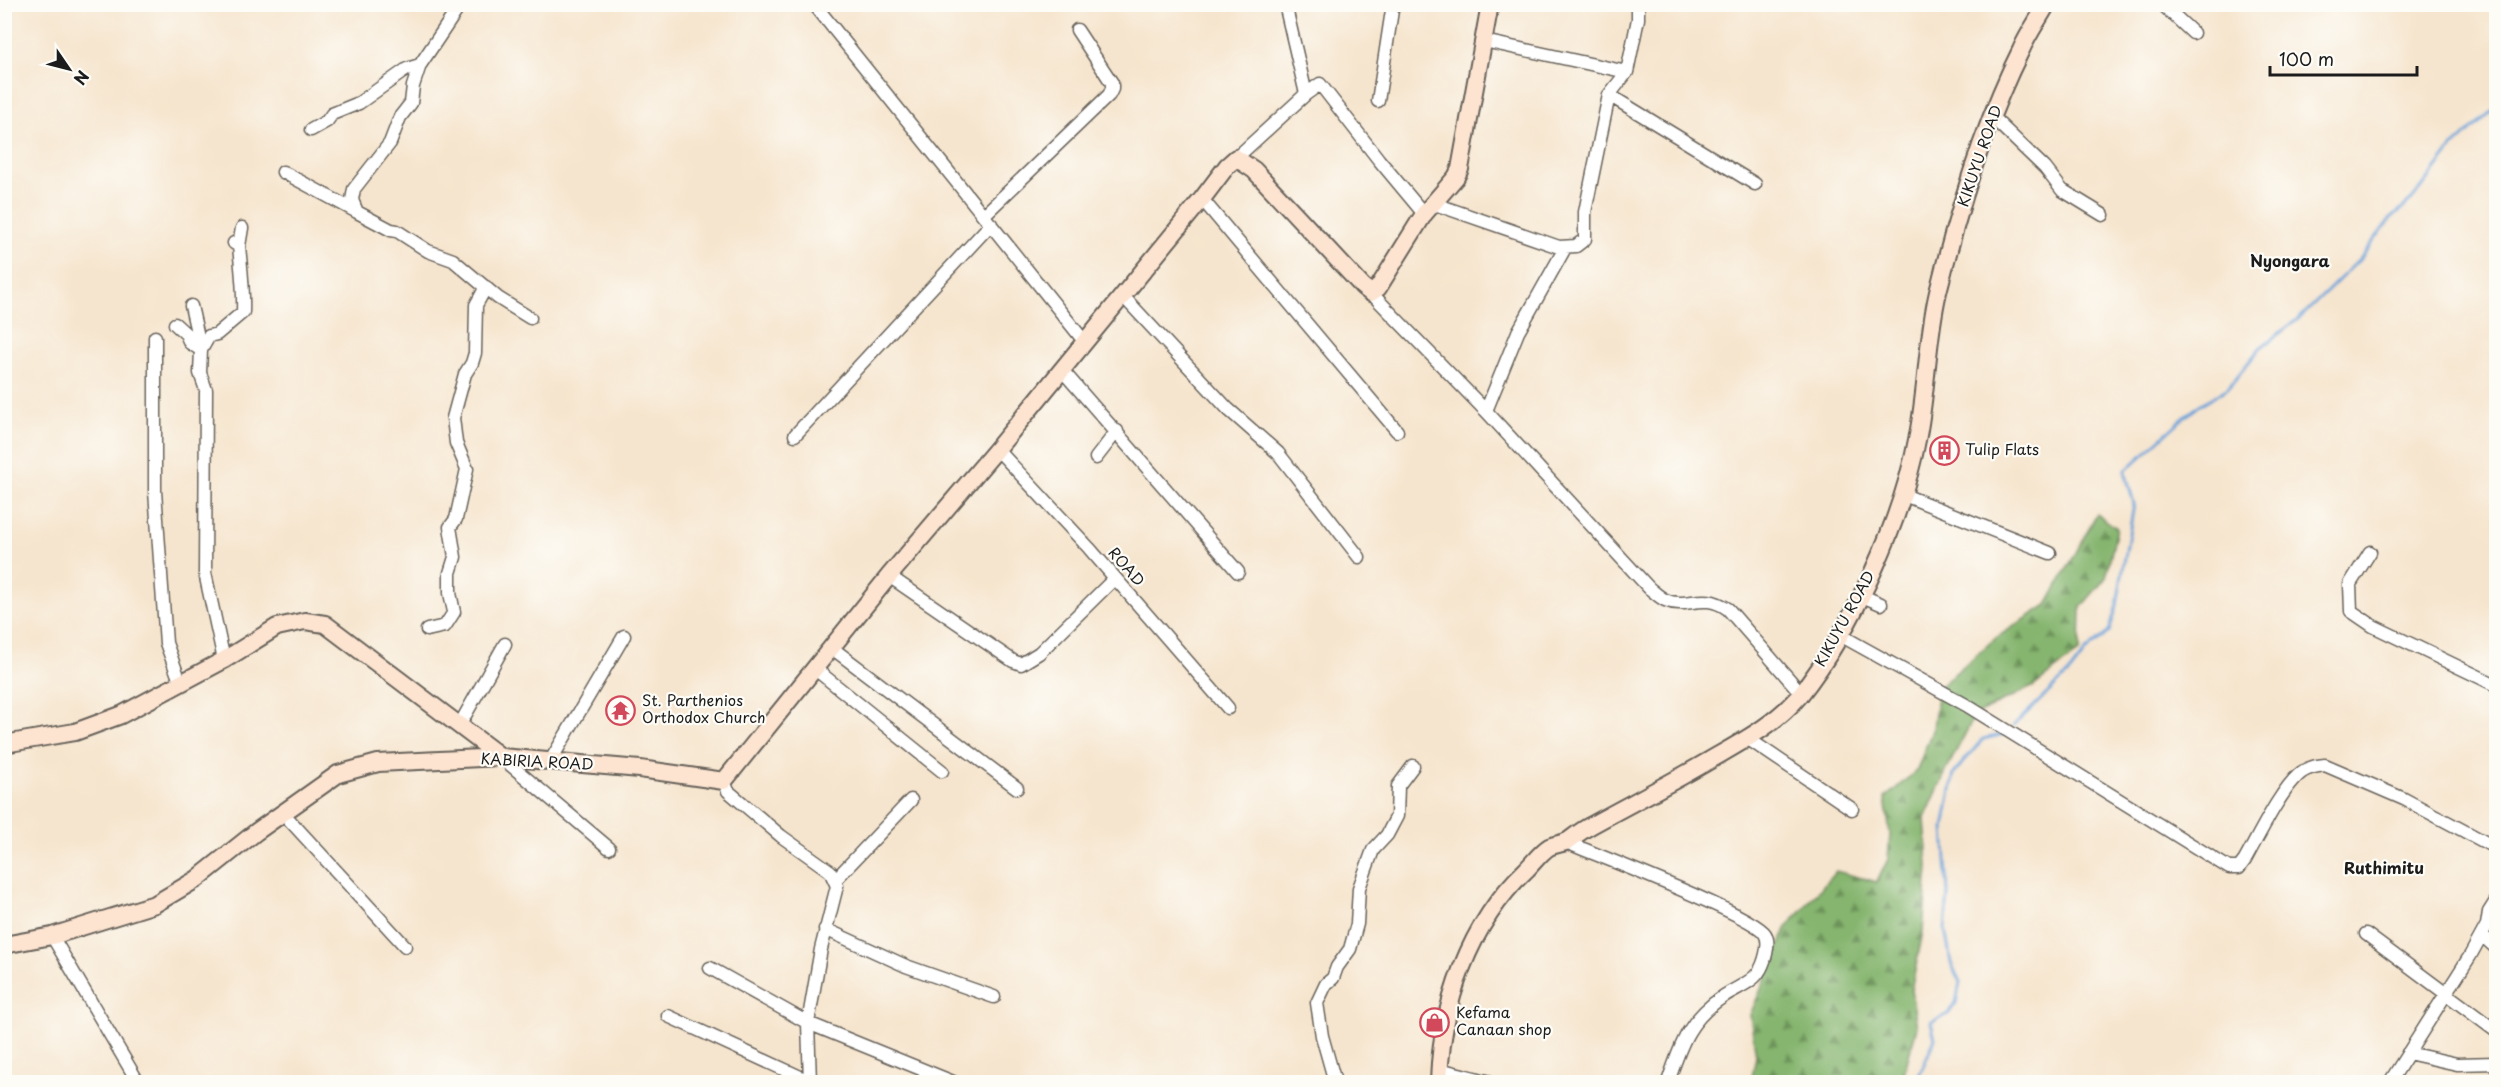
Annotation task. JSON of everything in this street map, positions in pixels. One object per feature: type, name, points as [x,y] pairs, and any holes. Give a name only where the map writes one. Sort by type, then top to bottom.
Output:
[{"type":"main road","points":[[724,781],[733,773],[889,576],[997,449],[1227,166],[1236,158],[1254,170],[1363,287],[1371,293],[1378,288],[1428,208],[1461,169],[1490,4]]},
{"type":"main road","name":"KIKUYU ROAD","points":[[1439,1076],[1446,1015],[1453,989],[1479,930],[1511,883],[1549,847],[1566,842],[1586,828],[1648,797],[1767,727],[1801,693],[1840,635],[1877,562],[1904,495],[1918,434],[1938,295],[1961,210],[1992,117],[2021,50],[2047,4]]},
{"type":"main road","points":[[4,744],[75,732],[121,715],[224,660],[277,627],[305,621],[326,624],[501,757]]},
{"type":"main road","name":"KABIRIA ROAD","points":[[4,945],[52,936],[155,904],[197,879],[338,774],[378,762],[501,757],[640,769],[724,781]]},
{"type":"street","points":[[357,212],[352,200],[354,189],[390,143],[400,117],[411,103],[413,86],[420,65],[461,4]]},
{"type":"street","points":[[1285,4],[1306,94]]},
{"type":"street","points":[[1378,101],[1393,4]]},
{"type":"street","points":[[1236,158],[1306,94],[1317,85],[1323,86],[1378,160],[1428,208],[1564,248],[1576,246],[1585,239],[1585,212],[1609,95],[1627,72],[1638,19],[1638,4]]},
{"type":"street","points":[[2162,4],[2193,33]]},
{"type":"street","points":[[818,6],[1084,341]]},
{"type":"street","points":[[795,435],[987,220],[1112,89],[1112,83],[1077,30]]},
{"type":"street","points":[[1484,41],[1627,72]]},
{"type":"street","points":[[311,130],[327,121],[332,114],[359,103],[407,69],[420,65]]},
{"type":"street","points":[[1609,95],[1755,183]]},
{"type":"street","points":[[1992,117],[2045,168],[2062,190],[2103,215]]},
{"type":"street","points":[[283,172],[314,191],[397,231],[428,251],[453,260],[498,298],[530,318]]},
{"type":"street","points":[[1202,199],[1398,431]]},
{"type":"street","points":[[201,350],[209,336],[217,334],[243,312],[244,298],[237,244],[242,228]]},
{"type":"street","points":[[1486,411],[1518,332],[1564,248]]},
{"type":"street","points":[[427,630],[445,626],[454,612],[450,593],[450,573],[455,557],[450,527],[456,519],[467,469],[456,442],[453,418],[465,374],[475,353],[476,305],[486,286]]},
{"type":"street","points":[[1371,293],[1486,411],[1649,588],[1665,600],[1672,602],[1707,600],[1723,606],[1801,693]]},
{"type":"street","points":[[1122,294],[1228,409],[1278,453],[1359,557]]},
{"type":"street","points":[[191,306],[201,350],[200,373],[206,390],[206,573],[224,660]]},
{"type":"street","points":[[175,324],[186,334],[190,343],[201,350]]},
{"type":"street","points":[[155,337],[155,490],[166,643],[180,684]]},
{"type":"street","points":[[1061,369],[1238,572]]},
{"type":"street","points":[[1096,458],[1117,431]]},
{"type":"street","name":"ROAD","points":[[997,449],[1115,578],[1228,708]]},
{"type":"street","points":[[1904,495],[2050,553]]},
{"type":"street","points":[[2370,552],[2350,584],[2351,610],[2373,626],[2496,685]]},
{"type":"street","points":[[889,576],[1013,661],[1021,664],[1039,653],[1115,578]]},
{"type":"street","points":[[1860,595],[1881,604]]},
{"type":"street","points":[[1840,635],[1966,705],[2229,868],[2239,868],[2245,860],[2287,788],[2300,773],[2311,767],[2325,765],[2404,799],[2496,848]]},
{"type":"street","points":[[551,760],[624,636]]},
{"type":"street","points":[[459,726],[505,644]]},
{"type":"street","points":[[832,648],[1017,788]]},
{"type":"street","points":[[814,668],[942,771]]},
{"type":"street","points":[[1747,738],[1852,809]]},
{"type":"street","points":[[501,757],[609,848]]},
{"type":"street","points":[[1335,1083],[1322,1036],[1317,1003],[1326,984],[1333,978],[1337,967],[1350,949],[1357,924],[1359,888],[1373,850],[1387,835],[1397,816],[1398,786],[1413,766]]},
{"type":"street","points":[[668,1016],[810,1082],[808,1023],[825,929],[837,886],[830,871],[781,836],[728,791],[724,781]]},
{"type":"street","points":[[835,880],[911,800]]},
{"type":"street","points":[[283,813],[405,946]]},
{"type":"street","points":[[1566,842],[1728,911],[1764,932],[1767,939],[1766,951],[1758,974],[1722,997],[1696,1020],[1683,1039],[1668,1083]]},
{"type":"street","points":[[2496,901],[2489,912],[2488,931],[2496,948]]},
{"type":"street","points":[[825,929],[906,966],[994,997]]},
{"type":"street","points":[[2390,1083],[2488,931]]},
{"type":"street","points":[[2366,934],[2496,1031]]},
{"type":"street","points":[[52,936],[138,1083]]},
{"type":"street","points":[[710,968],[808,1023],[953,1083]]},
{"type":"street","points":[[2408,1053],[2457,1064],[2488,1061],[2496,1063]]},
{"type":"street","points":[[1439,1076],[1491,1083]]},
{"type":"green space","points":[[2097,514],[2117,528],[2106,578],[2081,607],[2080,651],[2034,686],[1975,715],[1925,818],[1928,867],[1923,932],[1911,990],[1917,1027],[1903,1077],[1874,1082],[1751,1082],[1756,1056],[1750,1015],[1787,927],[1836,871],[1877,882],[1888,859],[1890,834],[1885,798],[1917,770],[1933,728],[1938,688],[1997,637],[2047,605]]},
{"type":"waterway","points":[[2014,725],[2070,672],[2086,651],[2109,632],[2117,605],[2134,504],[2125,471],[2201,404],[2228,388],[2260,348],[2302,316],[2360,259],[2391,218],[2412,200],[2453,147],[2496,107]]},
{"type":"waterway","points":[[1916,1082],[1935,1039],[1931,1022],[1948,1014],[1956,1003],[1960,982],[1951,963],[1945,929],[1948,893],[1944,828],[1954,773],[1983,739],[2005,734]]},
{"type":"place","name":"Tulip Flats","points":[[1944,450]]},
{"type":"place","name":"St. Parthenios Orthodox Church","points":[[621,710]]},
{"type":"place","name":"Kefama Canaan shop","points":[[1435,1022]]},
{"type":"district","name":"Nyongara","points":[[2290,261]]},
{"type":"district","name":"Ruthimitu","points":[[2384,868]]}]
